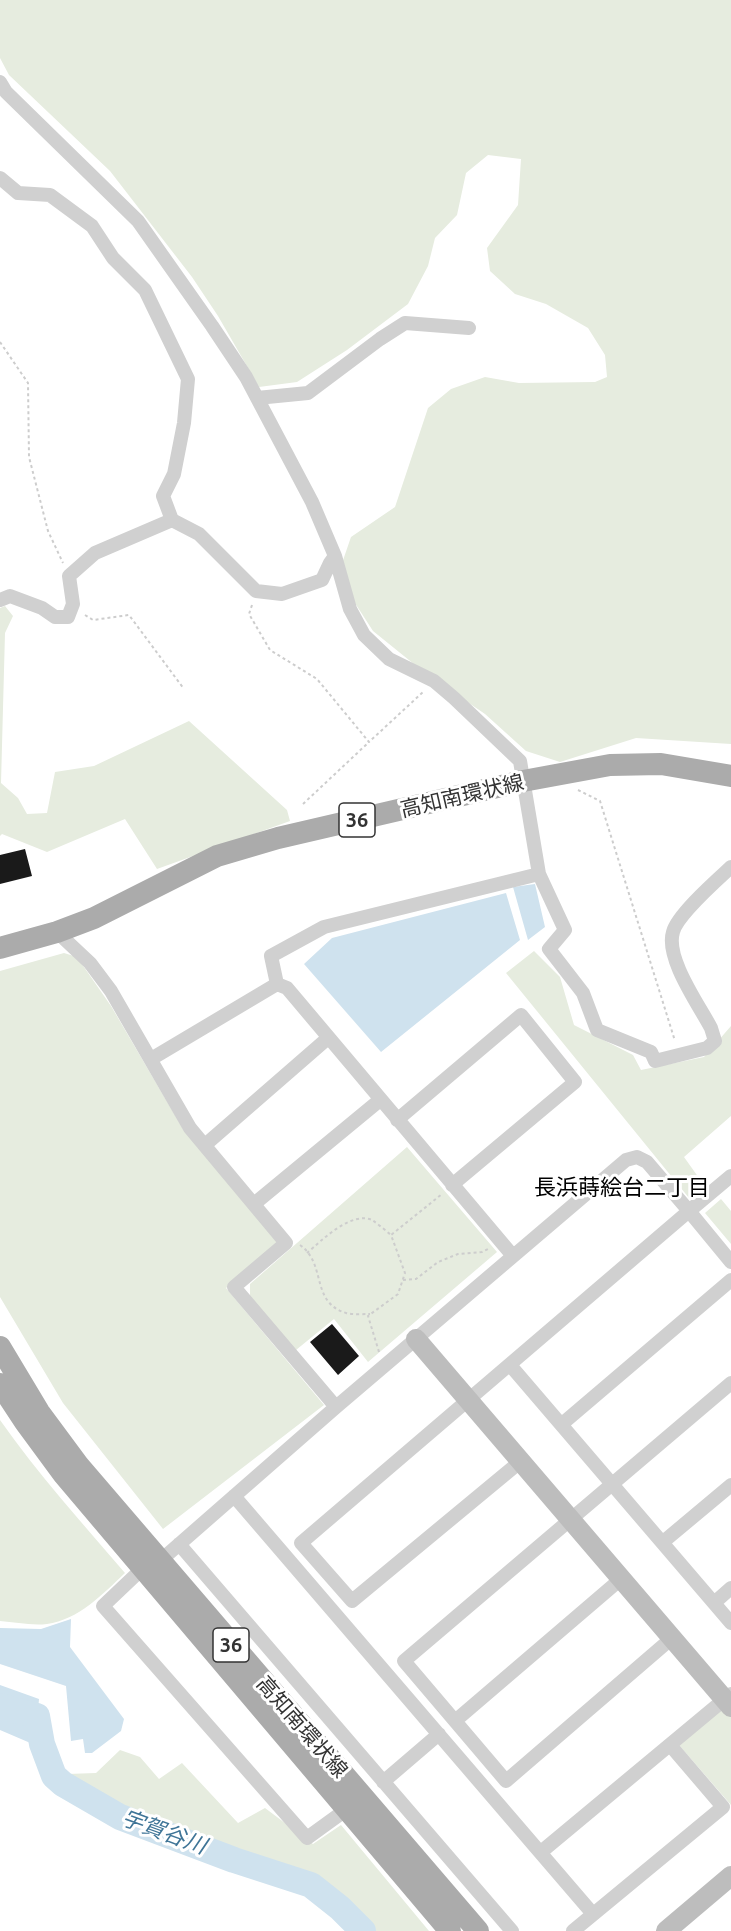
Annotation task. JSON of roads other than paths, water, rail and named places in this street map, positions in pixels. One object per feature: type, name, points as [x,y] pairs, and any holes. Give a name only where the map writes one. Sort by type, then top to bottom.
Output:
[{"type":"main road","name":"高知南環状線","points":[[0,948],[57,932],[94,918],[217,856],[279,838],[523,781],[610,765],[661,764],[731,776]]},
{"type":"main road","name":"高知南環状線","points":[[0,1347],[39,1412],[152,1564],[347,1809],[450,1931]]},
{"type":"main road","name":"高知南環状線","points":[[0,1384],[64,1475],[152,1564],[478,1931]]},
{"type":"street","points":[[2,89],[138,221],[213,326],[246,377],[312,502],[335,556],[350,609],[364,635],[389,659],[434,681],[520,761],[539,874],[565,930],[549,949],[583,993],[597,1030],[651,1052],[655,1061],[707,1048],[715,1041],[711,1028],[674,959],[671,944],[673,930],[684,914],[731,867]]},
{"type":"street","points":[[0,178],[18,193],[50,195],[92,226],[114,258],[145,290],[188,379],[184,423],[174,474],[163,496],[172,520],[199,534],[256,591],[282,594],[322,580],[335,556]]},
{"type":"street","points":[[257,398],[308,393],[405,323],[469,328]]},
{"type":"street","points":[[0,600],[10,596],[42,608],[55,616],[68,617],[73,604],[69,576],[95,553],[172,520]]},
{"type":"street","points":[[277,984],[271,956],[324,927],[539,874]]},
{"type":"street","points":[[57,932],[90,963],[111,991],[190,1128],[286,1242],[234,1287],[336,1407]]},
{"type":"street","points":[[277,984],[287,988],[513,1256]]},
{"type":"street","points":[[151,1059],[277,984]]},
{"type":"street","points":[[397,1120],[520,1015],[575,1082],[453,1185]]},
{"type":"street","points":[[205,1145],[328,1038]]},
{"type":"street","points":[[254,1204],[380,1100]]},
{"type":"street","points":[[347,1809],[307,1838],[103,1606],[179,1544],[626,1160],[637,1156],[648,1162],[731,1262]]},
{"type":"street","points":[[522,1461],[352,1601],[301,1544],[731,1176]]},
{"type":"street","points":[[562,1424],[731,1280]]},
{"type":"street","points":[[416,1339],[672,1638],[729,1700],[670,1745],[541,1852]]},
{"type":"street","points":[[510,1365],[731,1623]]},
{"type":"street","points":[[672,1638],[506,1780],[404,1661],[731,1383]]},
{"type":"street","points":[[663,1542],[731,1485]]},
{"type":"street","points":[[234,1496],[593,1914]]},
{"type":"street","points":[[179,1544],[512,1931]]},
{"type":"street","points":[[455,1721],[622,1578]]},
{"type":"street","points":[[714,1603],[731,1588]]},
{"type":"street","points":[[383,1782],[439,1734]]},
{"type":"street","points":[[573,1931],[723,1807],[670,1745]]},
{"type":"street","points":[[666,1931],[731,1876]]},
{"type":"water","points":[[535,884],[545,927],[528,940],[513,887]]},
{"type":"water","points":[[506,893],[520,940],[381,1052],[304,964],[332,938]]},
{"type":"water","points":[[71,1619],[70,1647],[124,1719],[121,1731],[92,1753],[85,1753],[83,1739],[71,1741],[66,1686],[0,1664],[0,1628],[41,1629]]},
{"type":"water","points":[[0,1685],[39,1699],[35,1745],[0,1730]]},
{"type":"waterway","name":"宇賀谷川","points":[[0,1706],[37,1716],[42,1744],[54,1776],[63,1784],[120,1817],[234,1860],[311,1885],[340,1908],[363,1931]]},
{"type":"district","name":"長浜蒔絵台二丁目","points":[[622,1188]]}]
